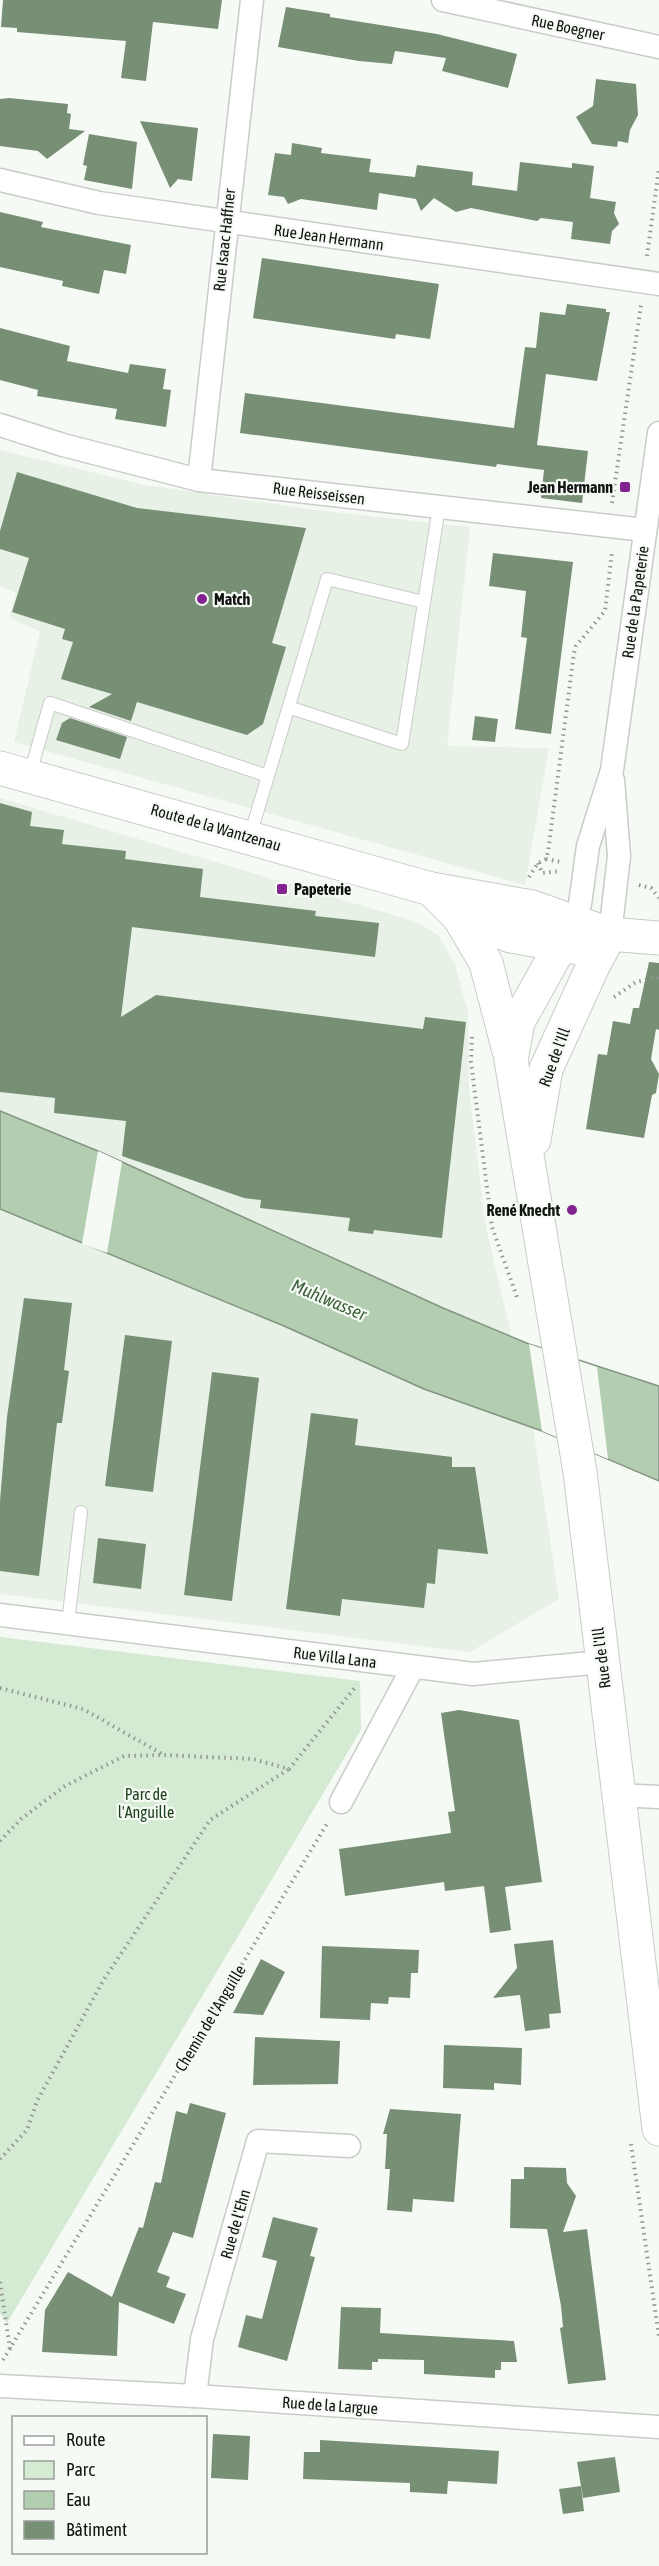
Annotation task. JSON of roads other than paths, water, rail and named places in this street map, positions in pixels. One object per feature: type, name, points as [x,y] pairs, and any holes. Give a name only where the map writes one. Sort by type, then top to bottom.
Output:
[{"type":"main road","name":"Route de la Wantzenau","points":[[14,772],[250,836],[431,889],[527,906],[586,940]]},
{"type":"main road","name":"Route de la Wantzenau","points":[[431,889],[459,916],[511,936],[586,940],[659,938]]},
{"type":"main road","name":"Rue de l'Ill","points":[[459,916],[489,970],[511,1060],[580,1472],[659,2129]]},
{"type":"main road","points":[[586,940],[610,966],[659,938]]},
{"type":"main road","name":"Rue de l'Ill","points":[[511,1060],[518,1022],[541,979],[586,940]]},
{"type":"main road","name":"Rue de l'Ill","points":[[533,1190],[533,1143],[546,1069],[586,940]]},
{"type":"street","name":"Rue Isaac Haffner","points":[[199,480],[225,223],[252,0]]},
{"type":"street","name":"Rue Boegner","points":[[443,0],[659,47]]},
{"type":"street","name":"Rue Jean Hermann","points":[[0,180],[99,203],[225,223],[651,283]]},
{"type":"street","name":"Rue Reisseissen","points":[[0,425],[63,445],[199,480],[645,530]]},
{"type":"street","name":"Rue de la Papeterie","points":[[586,940],[584,879],[588,846],[612,770],[659,434]]},
{"type":"street","name":"Rue de la Papeterie","points":[[612,770],[619,856],[616,898],[629,926],[638,932],[659,938]]},
{"type":"street","points":[[527,906],[547,907],[563,901],[584,879]]},
{"type":"street","name":"Rue de la Papeterie","points":[[586,940],[616,898]]},
{"type":"street","name":"Rue Villa Lana","points":[[0,1615],[473,1674],[602,1662]]},
{"type":"street","points":[[341,1802],[413,1667]]},
{"type":"street","points":[[618,1795],[659,1797]]},
{"type":"street","name":"Rue de l'Ehn","points":[[195,2396],[202,2339],[258,2141],[349,2146]]},
{"type":"street","name":"Rue de la Largue","points":[[0,2386],[195,2396],[659,2427]]},
{"type":"lane","points":[[291,708],[402,744],[439,507]]},
{"type":"lane","points":[[250,836],[291,708],[327,579],[424,602]]},
{"type":"lane","points":[[14,772],[50,702],[268,776]]},
{"type":"lane","points":[[69,1623],[81,1512]]},
{"type":"water","name":"Muhlwasser","points":[[0,1111],[98,1151],[443,1308],[529,1344],[659,1386],[659,1481],[542,1431],[424,1389],[284,1326],[0,1209]]},
{"type":"place","name":"Jean Hermann","points":[[625,487]]},
{"type":"place","name":"Match","points":[[202,599]]},
{"type":"place","name":"Papeterie","points":[[282,889]]},
{"type":"place","name":"René Knecht","points":[[572,1210]]},
{"type":"park label","name":"Parc de l'Anguille","points":[[146,1803]]}]
